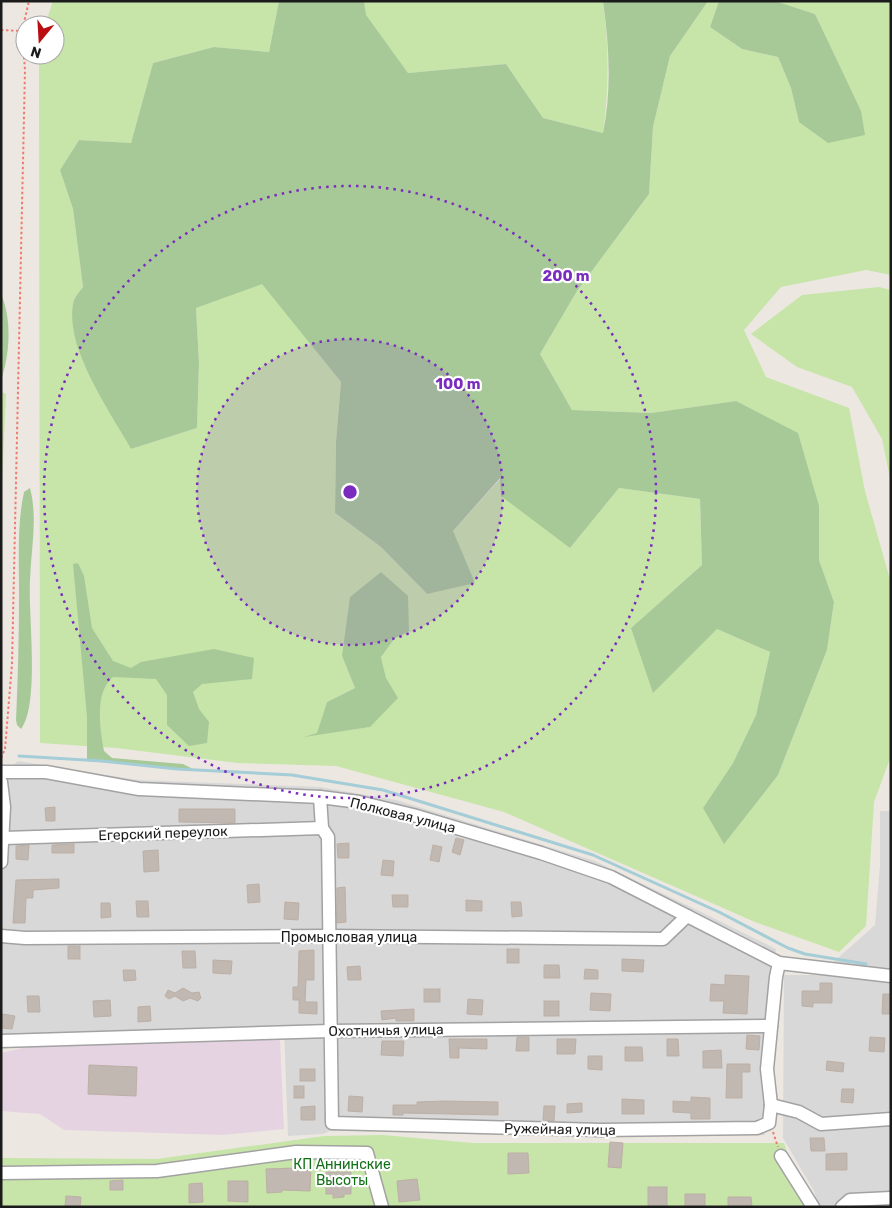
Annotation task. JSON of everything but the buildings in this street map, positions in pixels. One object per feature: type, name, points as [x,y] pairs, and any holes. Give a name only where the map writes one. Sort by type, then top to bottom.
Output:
[{"type":"street","name":"Полковая улица","points":[[1,772],[46,772],[139,789],[320,797],[359,802],[413,815],[541,853],[611,877],[779,963]]},
{"type":"street","points":[[1,782],[4,807],[4,838],[1,862]]},
{"type":"street","points":[[320,797],[322,828],[328,836],[330,1030]]},
{"type":"street","name":"Егерский переулок","points":[[4,838],[322,828]]},
{"type":"street","name":"Промысловая улица","points":[[1,936],[25,938],[329,936],[663,939],[687,916]]},
{"type":"street","points":[[769,1122],[771,1105],[767,1069],[779,963],[891,976]]},
{"type":"street","name":"Охотничья улица","points":[[1,1041],[330,1030],[771,1026]]},
{"type":"street","name":"Ружейная улица","points":[[330,1030],[332,1123],[601,1130],[757,1128],[769,1122]]},
{"type":"street","points":[[771,1105],[799,1112],[821,1124],[891,1119]]},
{"type":"street","points":[[1,1173],[156,1170],[296,1152],[367,1153],[382,1207]]},
{"type":"street","points":[[781,1156],[813,1207]]},
{"type":"street","points":[[842,1207],[850,1200],[891,1198]]},
{"type":"path","points":[[26,15],[29,1]]},
{"type":"path","points":[[1,30],[15,31]]},
{"type":"path","points":[[1,758],[5,749],[12,656],[25,65]]},
{"type":"path","points":[[769,1122],[781,1156]]},
{"type":"shaded area","points":[[18,761],[138,780],[320,787],[396,800],[595,861],[776,949],[769,1017],[765,1135],[330,1131],[323,1134],[288,1136],[284,1029],[236,1032],[1,1035],[1,775]]},
{"type":"shaded area","points":[[880,811],[891,811],[891,1207],[819,1207],[814,1191],[783,1138],[784,975],[819,975],[875,925],[880,865]]},
{"type":"shaded area","points":[[280,1040],[284,1129],[223,1135],[64,1130],[40,1114],[1,1111],[1,1053],[48,1042]]},
{"type":"green space","points":[[53,1],[279,1],[269,52],[214,47],[153,63],[131,143],[79,140],[60,170],[73,209],[83,287],[74,299],[83,362],[131,449],[197,428],[199,363],[196,308],[262,283],[341,382],[336,441],[335,513],[381,547],[427,594],[453,531],[501,478],[570,548],[619,488],[700,499],[702,565],[631,628],[717,629],[770,652],[756,715],[733,763],[703,808],[778,775],[827,650],[834,602],[819,560],[819,506],[736,401],[651,413],[572,410],[540,354],[577,291],[649,194],[653,127],[670,56],[707,2],[719,1],[710,27],[742,49],[778,57],[791,88],[799,122],[847,83],[815,14],[775,1],[891,1],[891,275],[866,270],[781,287],[744,330],[766,377],[849,408],[865,491],[891,583],[891,756],[874,802],[866,926],[839,952],[755,922],[504,812],[336,766],[238,763],[116,748],[40,743],[39,65],[65,65],[65,15],[48,15]],"holes":[[[395,638],[381,657],[386,678],[370,727],[313,735],[317,734],[327,702],[355,688],[342,656]]]},
{"type":"green space","points":[[279,1],[364,1],[366,15],[408,73],[506,64],[543,118],[603,133],[608,100],[609,67],[603,1],[708,1],[670,56],[653,127],[649,194],[577,291],[540,354],[572,410],[651,413],[736,401],[798,433],[819,506],[819,560],[834,602],[827,650],[778,775],[724,844],[703,808],[733,763],[756,715],[770,652],[717,629],[653,693],[631,628],[702,565],[700,499],[619,488],[570,548],[501,496],[500,478],[453,531],[475,583],[427,594],[381,547],[335,513],[336,441],[341,382],[262,284],[196,308],[199,363],[197,428],[131,449],[90,377],[81,357],[72,318],[74,300],[83,287],[73,209],[60,170],[79,140],[131,143],[153,63],[214,47],[269,52]]},
{"type":"green space","points":[[364,1],[603,1],[608,67],[603,133],[543,118],[506,64],[408,73],[365,15]]},
{"type":"green space","points":[[719,1],[775,1],[815,14],[861,111],[865,135],[828,143],[799,122],[791,88],[778,57],[742,49],[710,27]]},
{"type":"green space","points":[[879,287],[891,290],[891,483],[882,439],[852,387],[797,367],[751,334],[802,295]]},
{"type":"green space","points":[[1,294],[7,314],[8,348],[1,380]]},
{"type":"green space","points":[[1,392],[6,394],[1,505]]},
{"type":"green space","points":[[30,488],[34,511],[30,580],[32,680],[27,717],[21,729],[17,725],[16,720],[19,640],[19,529],[24,492]]},
{"type":"green space","points":[[78,563],[84,576],[92,628],[113,661],[131,668],[141,662],[214,649],[254,658],[252,679],[202,684],[193,692],[199,709],[209,722],[207,743],[189,746],[167,725],[167,695],[156,679],[113,677],[107,684],[103,692],[100,712],[104,751],[112,758],[183,764],[195,770],[87,761],[87,717],[73,564]]},
{"type":"green space","points":[[381,572],[408,596],[409,631],[395,638],[381,657],[386,678],[398,698],[370,727],[304,737],[317,733],[327,702],[355,688],[342,656],[350,597]]},
{"type":"green space","name":"КП Аннинские Высоты","points":[[383,1135],[473,1143],[784,1143],[806,1207],[1,1207],[1,1158],[157,1159],[324,1136]]},
{"type":"waterway","points":[[19,756],[102,761],[177,769],[292,775],[383,790],[593,855],[719,912],[788,948],[805,954],[866,964]]}]
